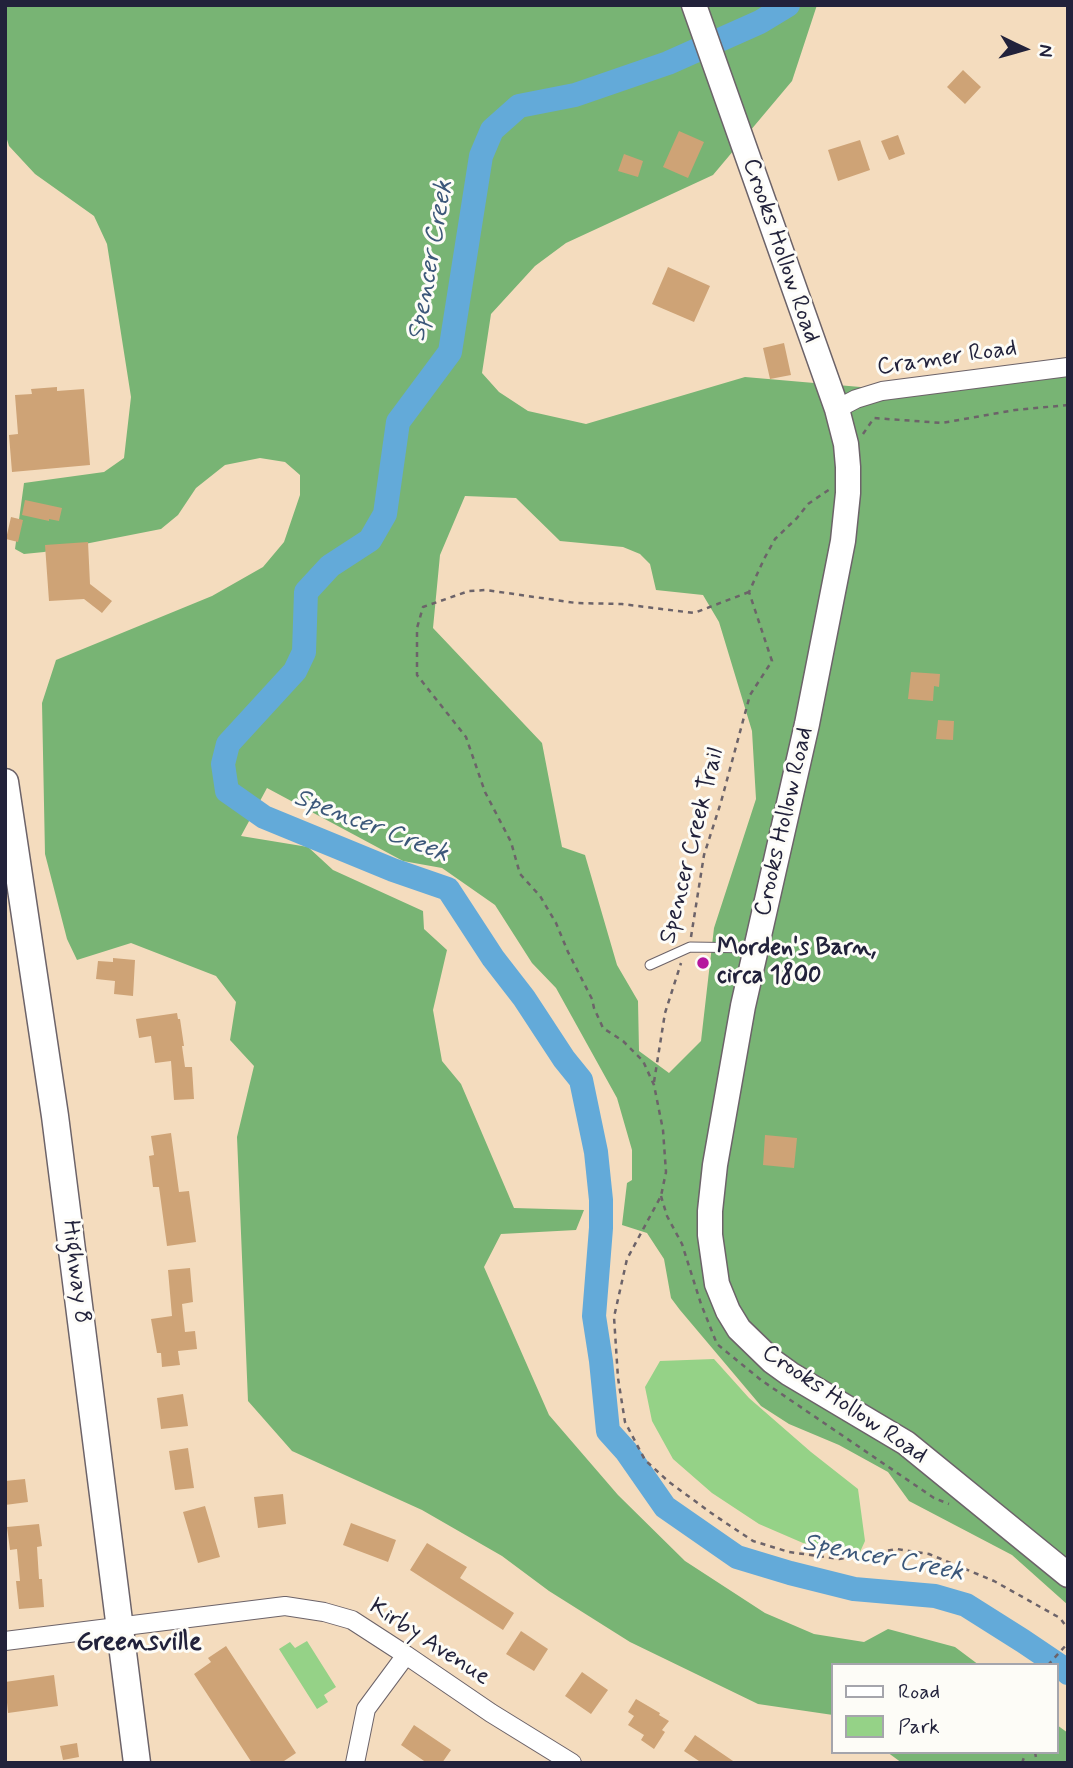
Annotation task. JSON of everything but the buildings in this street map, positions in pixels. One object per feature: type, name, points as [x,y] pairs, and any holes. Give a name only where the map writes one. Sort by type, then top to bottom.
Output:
[{"type":"main road","name":"Highway 8","points":[[5,782],[55,1116],[137,1763]]},
{"type":"street","name":"Crooks Hollow Road","points":[[697,16],[837,409],[846,444],[847,468],[843,541],[810,711],[743,1006],[715,1165],[710,1211],[711,1248],[717,1284],[728,1311],[746,1338],[778,1366],[906,1443],[1068,1575]]},
{"type":"street","name":"Cramer Road","points":[[837,409],[856,399],[882,391],[1068,367]]},
{"type":"street","name":"Kirby Avenue","points":[[5,1641],[285,1606],[324,1612],[352,1620],[491,1713],[572,1763]]},
{"type":"street","points":[[355,1763],[366,1709],[406,1655]]},
{"type":"lane","points":[[650,965],[690,947],[757,948]]},
{"type":"path","points":[[1068,405],[1015,410],[942,423],[874,418],[847,468],[775,539],[749,592],[694,613],[622,604],[576,603],[486,590],[469,591],[423,607],[417,628],[417,676],[466,737],[485,792],[511,842],[520,874],[540,895],[551,914],[603,1028],[623,1041],[643,1061],[654,1085],[663,1130],[666,1172],[662,1196],[627,1259],[614,1317],[618,1378],[625,1422],[645,1460],[669,1482],[753,1541],[789,1552],[839,1559],[897,1549],[929,1554],[994,1581],[1060,1618],[1068,1629]]},
{"type":"path","name":"Spencer Creek Trail","points":[[654,1085],[665,1013],[680,964],[690,947],[704,855],[750,695],[772,661],[749,592]]},
{"type":"path","points":[[1050,1663],[1068,1643]]},
{"type":"green space","points":[[5,5],[817,5],[792,81],[713,175],[566,243],[535,266],[491,314],[482,373],[499,392],[528,411],[586,424],[745,377],[918,392],[1068,373],[1068,1605],[1012,1555],[909,1501],[888,1472],[839,1445],[789,1424],[761,1406],[680,1310],[671,1298],[664,1259],[647,1233],[622,1225],[627,1183],[632,1180],[632,1150],[617,1098],[556,988],[532,963],[495,905],[442,868],[403,861],[267,788],[241,836],[308,847],[333,870],[423,911],[424,929],[447,950],[433,1010],[442,1061],[461,1084],[514,1208],[584,1210],[576,1230],[501,1234],[484,1267],[549,1415],[618,1495],[685,1561],[765,1613],[814,1634],[864,1642],[888,1629],[955,1647],[976,1663],[832,1663],[832,1715],[758,1704],[630,1642],[549,1591],[502,1556],[422,1510],[292,1451],[248,1401],[237,1137],[254,1066],[230,1040],[236,1002],[216,976],[131,943],[77,960],[67,939],[45,854],[42,703],[56,660],[212,596],[263,567],[284,542],[300,495],[300,475],[285,462],[260,458],[225,465],[196,488],[178,515],[161,529],[44,552],[24,554],[15,549],[24,483],[104,472],[124,458],[131,397],[107,244],[94,216],[35,174],[9,146],[5,133]],"holes":[[[465,496],[516,498],[560,541],[623,547],[640,554],[650,564],[656,590],[703,595],[719,622],[752,731],[756,799],[714,928],[701,1041],[669,1073],[639,1051],[638,1001],[617,965],[585,855],[562,847],[542,743],[433,628],[440,555]]]},
{"type":"green space","points":[[714,1359],[749,1398],[858,1489],[865,1541],[860,1552],[803,1543],[759,1524],[712,1493],[673,1459],[652,1421],[645,1387],[660,1361]]},
{"type":"green space","points":[[307,1641],[336,1687],[324,1695],[328,1702],[317,1709],[279,1649],[290,1642],[295,1648]]},
{"type":"green space","points":[[1059,1726],[1068,1733],[1068,1763],[902,1763],[890,1754],[1059,1754]]},
{"type":"waterway","name":"Spencer Creek","points":[[788,5],[760,22],[668,63],[575,95],[519,106],[492,130],[481,156],[450,352],[398,422],[385,514],[370,540],[330,566],[306,592],[304,652],[295,671],[228,744],[223,764],[227,791],[264,817],[393,870],[448,889],[493,958],[581,1080],[596,1152],[601,1200],[594,1316],[608,1431],[626,1451],[665,1507],[737,1557],[854,1589],[935,1596],[966,1605],[1056,1663]]},
{"type":"waterway","name":"Spencer Creek","points":[[1059,1665],[1068,1673]]},
{"type":"place","name":"Morden's Barn, circa 1800","points":[[703,963]]},
{"type":"district","name":"Greensville","points":[[139,1644]]}]
